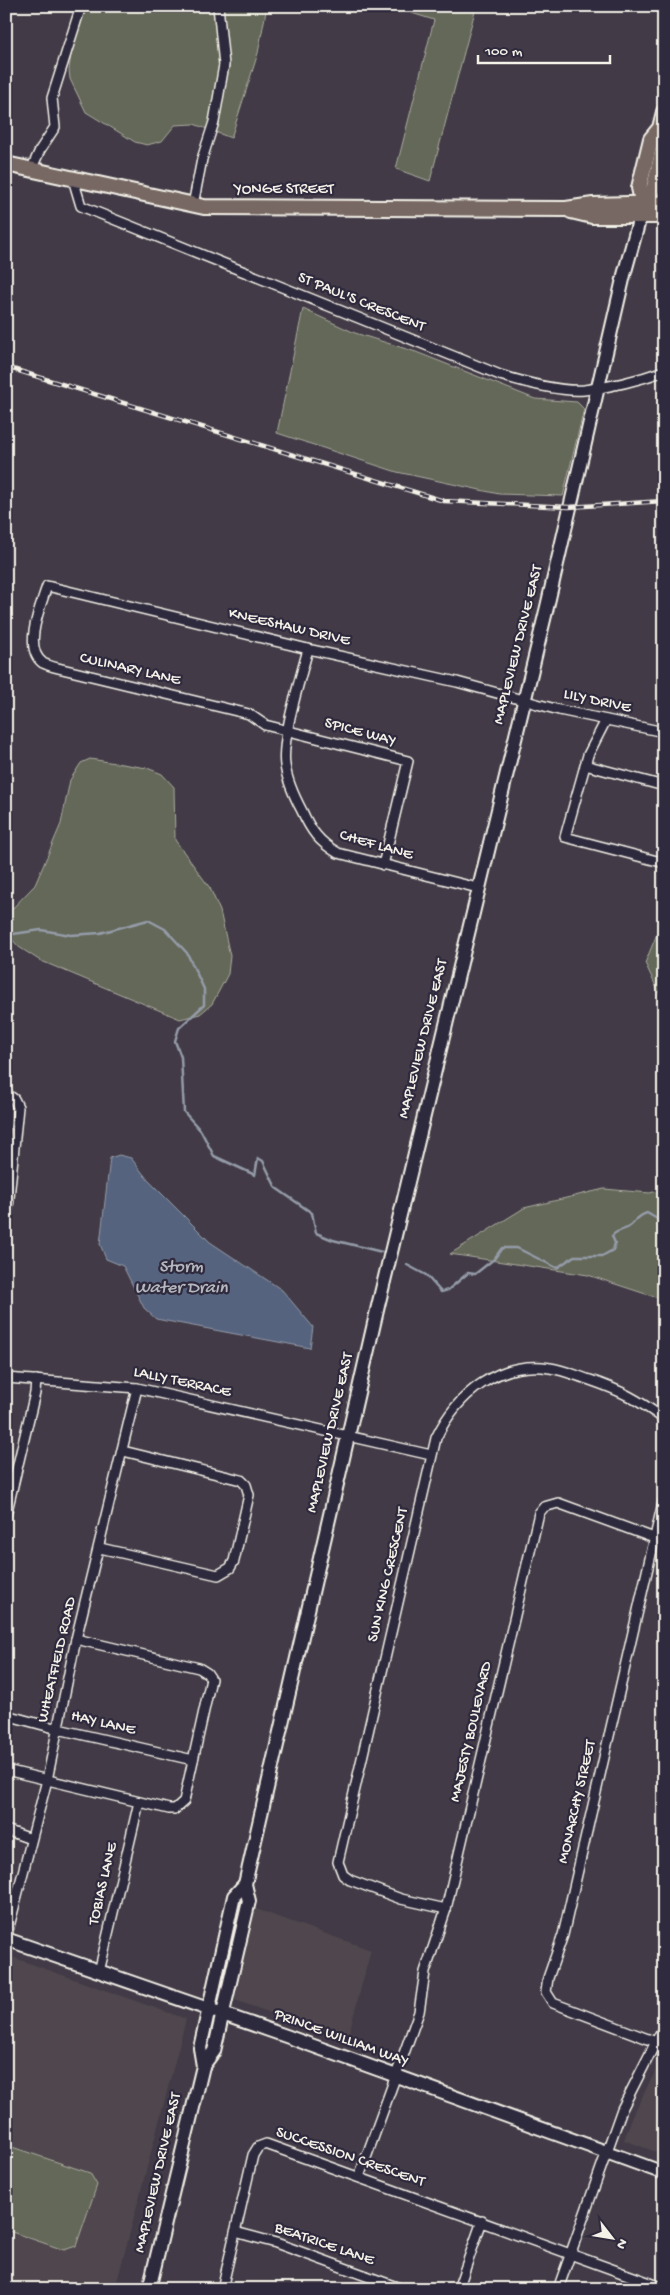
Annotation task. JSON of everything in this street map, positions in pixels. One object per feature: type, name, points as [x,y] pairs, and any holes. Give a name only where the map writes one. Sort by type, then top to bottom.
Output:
[{"type":"main road","name":"MAPLEVIEW DRIVE EAST","points":[[641,211],[640,188],[651,139],[662,134],[664,112]]},
{"type":"main road","name":"MAPLEVIEW DRIVE EAST","points":[[202,2066],[214,2051],[248,1901],[245,1884],[478,888],[641,211],[654,187],[664,145]]},
{"type":"main road","name":"YONGE STREET","points":[[6,164],[214,208],[566,209],[592,216],[641,211],[664,204]]},
{"type":"main road","name":"YONGE STREET","points":[[641,211],[664,216]]},
{"type":"main road","name":"MAPLEVIEW DRIVE EAST","points":[[149,2289],[202,2066],[200,2048],[234,1896],[245,1884]]},
{"type":"main road","name":"PRINCE WILLIAM WAY","points":[[6,1938],[664,2173]]},
{"type":"street","points":[[31,170],[40,150],[55,127],[52,98],[81,6]]},
{"type":"street","points":[[193,205],[202,159],[214,122],[224,65],[218,6]]},
{"type":"street","name":"ST PAUL'S CRESCENT","points":[[73,179],[81,206],[500,375],[526,383],[583,390],[647,377],[664,371]]},
{"type":"street","name":"KNEESHAW DRIVE","points":[[47,586],[524,699]]},
{"type":"street","name":"CULINARY LANE","points":[[47,586],[33,640],[35,653],[43,662],[58,668],[249,714],[265,725],[288,729]]},
{"type":"street","name":"CHEF LANE","points":[[308,649],[288,729],[284,763],[289,784],[308,825],[323,844],[338,853],[478,888]]},
{"type":"street","name":"LILY DRIVE","points":[[524,699],[559,710],[664,732]]},
{"type":"street","points":[[606,720],[588,754],[565,837],[661,862],[664,857]]},
{"type":"street","name":"SPICE WAY","points":[[288,729],[408,761],[383,865]]},
{"type":"street","points":[[585,765],[664,786]]},
{"type":"street","points":[[6,1093],[18,1107],[6,1228]]},
{"type":"street","name":"SUN KING CRESCENT","points":[[446,1909],[401,1899],[350,1880],[343,1875],[338,1862],[431,1455],[444,1422],[466,1394],[492,1377],[520,1368],[550,1368],[566,1372],[629,1395],[664,1419]]},
{"type":"street","name":"LALLY TERRACE","points":[[6,1378],[137,1388],[431,1455]]},
{"type":"street","points":[[6,1515],[35,1393],[36,1380]]},
{"type":"street","name":"WHEATFIELD ROAD","points":[[6,1938],[47,1780],[76,1639],[100,1548],[137,1388]]},
{"type":"street","points":[[100,1548],[218,1575],[230,1568],[234,1561],[249,1495],[246,1485],[242,1480],[123,1451]]},
{"type":"street","name":"MONARCHY STREET","points":[[656,2042],[553,2003],[546,1992],[548,1978],[563,1936],[664,1498]]},
{"type":"street","name":"MAJESTY BOULEVARD","points":[[359,2177],[419,2012],[425,1972],[446,1909],[539,1513],[544,1507],[558,1503],[654,1538]]},
{"type":"street","points":[[6,1770],[169,1809],[181,1806],[211,1679],[200,1668],[76,1639]]},
{"type":"street","name":"HAY LANE","points":[[6,1714],[58,1729],[193,1760]]},
{"type":"street","name":"TOBIAS LANE","points":[[99,1972],[139,1802]]},
{"type":"street","points":[[6,1830],[31,1839]]},
{"type":"street","points":[[558,2289],[622,2109],[664,2026]]},
{"type":"street","name":"SUCCESSION CRESCENT","points":[[222,2289],[253,2155],[255,2150],[262,2144],[273,2146],[664,2288]]},
{"type":"street","points":[[458,2289],[482,2221]]},
{"type":"street","name":"BEATRICE LANE","points":[[235,2232],[276,2243],[402,2289]]},
{"type":"shaded area","points":[[253,1908],[371,1950],[347,2040],[235,2000],[249,1937]]},
{"type":"shaded area","points":[[6,1955],[186,2019],[115,2289],[6,2289]]},
{"type":"shaded area","points":[[664,2054],[664,2155],[624,2140],[633,2115]]},
{"type":"green space","points":[[77,6],[267,6],[258,53],[231,138],[194,124],[175,125],[162,141],[147,145],[135,142],[86,112],[70,79],[69,70]]},
{"type":"green space","points":[[389,6],[476,7],[430,181],[396,169],[434,20]]},
{"type":"green space","points":[[303,309],[355,333],[416,352],[535,399],[577,402],[584,409],[563,496],[499,494],[397,472],[277,433]]},
{"type":"green space","points":[[90,759],[147,768],[162,774],[174,787],[175,840],[210,888],[220,911],[230,956],[228,974],[212,1004],[200,1014],[180,1019],[39,960],[19,947],[7,934],[7,914],[35,885],[61,824],[70,780],[81,763]]},
{"type":"green space","points":[[664,917],[664,1019],[661,997],[645,963]]},
{"type":"green space","points":[[604,1189],[650,1193],[664,1189],[664,1300],[588,1275],[450,1254],[524,1208]]},
{"type":"green space","points":[[6,2145],[90,2173],[97,2185],[76,2246],[64,2250],[6,2230]]},
{"type":"water","name":"Storm Water Drain","points":[[119,1155],[131,1158],[148,1180],[210,1242],[282,1290],[313,1327],[310,1348],[156,1319],[144,1308],[123,1266],[106,1259],[100,1244],[110,1158]]},
{"type":"waterway","points":[[6,935],[41,930],[71,935],[100,933],[148,920],[165,929],[187,953],[204,989],[204,1005],[179,1028],[175,1041],[181,1057],[184,1112],[201,1131],[214,1156],[255,1175],[258,1158],[263,1161],[276,1188],[312,1213],[316,1233],[333,1240],[382,1252]]},
{"type":"waterway","points":[[407,1265],[426,1275],[441,1292],[448,1290],[468,1273],[475,1274],[494,1259],[502,1248],[517,1248],[557,1268],[574,1256],[602,1256],[613,1250],[615,1243],[612,1236],[630,1226],[637,1218],[647,1213],[664,1223]]},
{"type":"railway","points":[[6,367],[444,501],[569,507],[664,501]]}]
